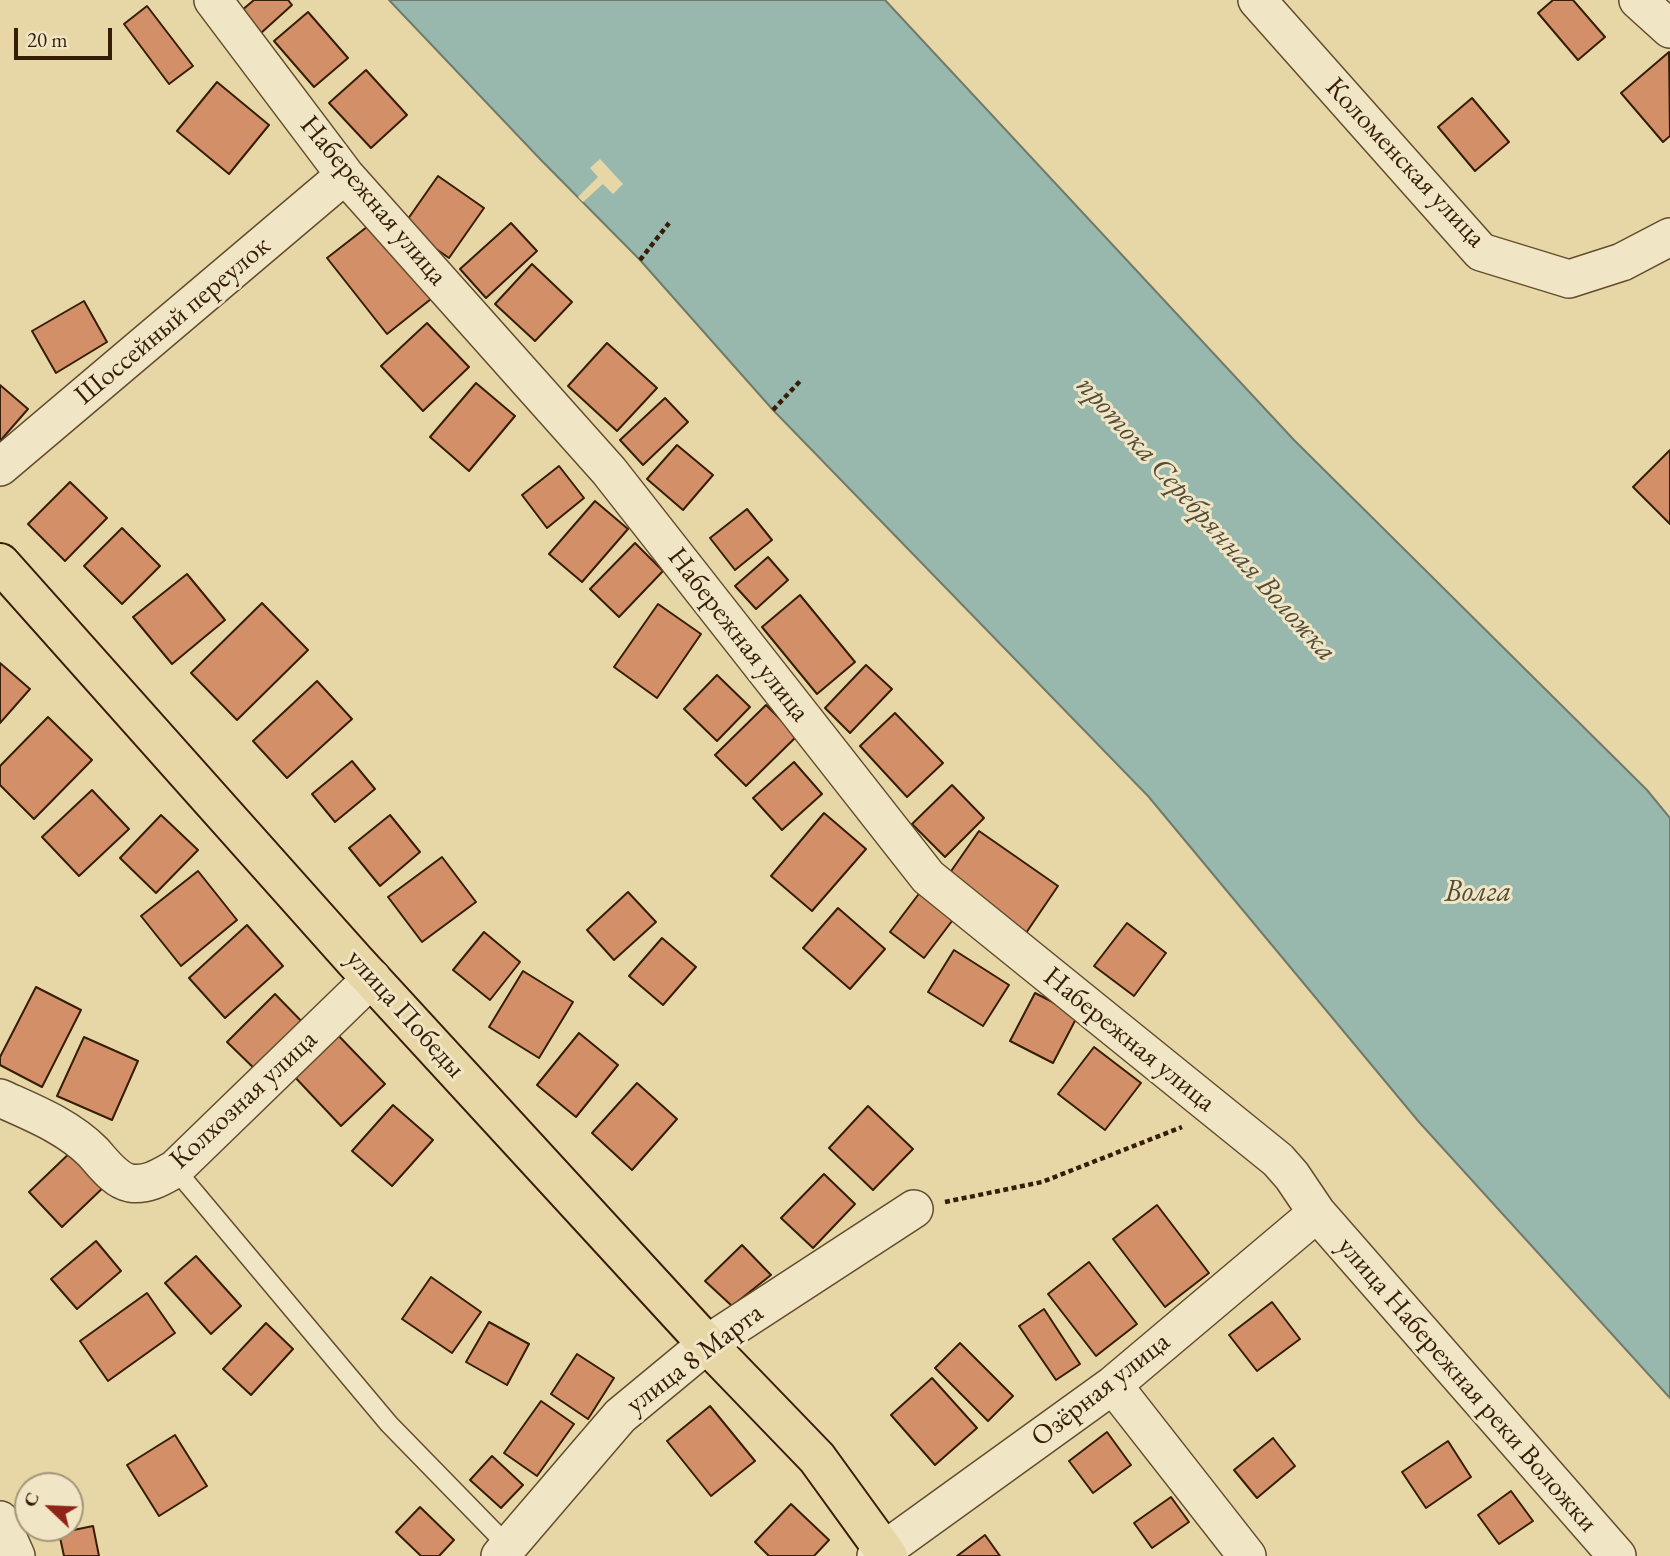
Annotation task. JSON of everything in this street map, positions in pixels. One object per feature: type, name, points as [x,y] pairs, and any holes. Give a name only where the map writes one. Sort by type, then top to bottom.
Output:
[{"type":"main road","name":"улица Победы","points":[[0,563],[372,978],[707,1344],[817,1458],[883,1554]]},
{"type":"street","name":"Набережная улица","points":[[214,0],[345,175],[609,471],[928,877],[1278,1160],[1317,1213]]},
{"type":"street","name":"Коломенская улица","points":[[1257,0],[1481,251],[1569,279],[1622,262],[1670,237]]},
{"type":"street","points":[[1638,0],[1670,29]]},
{"type":"street","name":"Шоссейный переулок","points":[[0,467],[345,175]]},
{"type":"street","name":"Колхозная улица","points":[[0,1098],[56,1124],[86,1146],[116,1176],[128,1183],[152,1182],[175,1169],[372,978]]},
{"type":"street","name":"улица 8 Марта","points":[[505,1551],[620,1416],[707,1344],[914,1209]]},
{"type":"street","name":"Озёрная улица","points":[[883,1554],[1113,1385],[1317,1213]]},
{"type":"street","name":"улица Набережная реки Воложки","points":[[1317,1213],[1617,1556]]},
{"type":"street","points":[[1113,1385],[1247,1556]]},
{"type":"street","points":[[0,1520],[16,1556]]},
{"type":"lane","name":"улица 8 Марта","points":[[175,1169],[389,1423],[505,1551]]},
{"type":"path","points":[[639,260],[669,223]]},
{"type":"path","points":[[773,410],[802,379]]},
{"type":"path","points":[[914,1209],[1042,1182],[1219,1113]]},
{"type":"water","name":"Волга","points":[[389,0],[885,0],[1294,440],[1647,790],[1670,818],[1670,1398],[1419,1122],[1148,796],[773,410],[640,260]]},
{"type":"pier","points":[[600,159],[623,184],[613,194],[603,184],[583,202],[578,197],[598,177],[590,168]]},
{"type":"building","points":[[254,0],[288,0],[292,5],[261,33],[241,11]]},
{"type":"building","points":[[1553,0],[1573,0],[1605,37],[1578,60],[1538,13]]},
{"type":"building","points":[[147,6],[193,66],[169,84],[124,24]]},
{"type":"building","points":[[308,12],[348,58],[314,87],[274,41]]},
{"type":"building","points":[[1669,52],[1670,136],[1663,142],[1621,93]]},
{"type":"building","points":[[366,70],[407,115],[371,148],[329,103]]},
{"type":"building","points":[[217,82],[269,125],[229,174],[177,131]]},
{"type":"building","points":[[1472,98],[1509,142],[1475,171],[1438,127]]},
{"type":"building","points":[[438,176],[484,208],[449,258],[403,226]]},
{"type":"building","points":[[372,223],[431,299],[387,334],[327,258]]},
{"type":"building","points":[[511,223],[537,251],[486,298],[460,269]]},
{"type":"building","points":[[532,264],[572,302],[535,341],[495,304]]},
{"type":"building","points":[[84,301],[107,342],[56,373],[32,331]]},
{"type":"building","points":[[427,323],[469,367],[423,411],[381,366]]},
{"type":"building","points":[[607,343],[657,388],[617,431],[568,386]]},
{"type":"building","points":[[476,383],[515,416],[469,471],[430,437]]},
{"type":"building","points":[[0,385],[28,409],[0,441]]},
{"type":"building","points":[[665,398],[688,422],[643,465],[620,440]]},
{"type":"building","points":[[677,445],[713,475],[683,510],[647,479]]},
{"type":"building","points":[[1670,450],[1670,524],[1633,487]]},
{"type":"building","points":[[559,466],[584,498],[547,528],[522,495]]},
{"type":"building","points":[[70,482],[107,518],[65,561],[28,524]]},
{"type":"building","points":[[595,501],[628,529],[582,582],[549,554]]},
{"type":"building","points":[[747,509],[772,540],[735,570],[710,538]]},
{"type":"building","points":[[122,528],[160,566],[122,604],[84,566]]},
{"type":"building","points":[[635,543],[663,571],[619,617],[590,589]]},
{"type":"building","points":[[768,557],[788,580],[756,609],[735,586]]},
{"type":"building","points":[[187,574],[225,620],[172,664],[133,617]]},
{"type":"building","points":[[800,595],[855,662],[817,694],[762,627]]},
{"type":"building","points":[[262,603],[308,650],[237,720],[191,673]]},
{"type":"building","points":[[658,604],[701,634],[657,698],[614,667]]},
{"type":"building","points":[[0,663],[30,689],[0,723]]},
{"type":"building","points":[[866,665],[892,689],[850,733],[825,708]]},
{"type":"building","points":[[717,675],[750,707],[717,741],[684,709]]},
{"type":"building","points":[[317,681],[352,719],[287,778],[253,741]]},
{"type":"building","points":[[766,705],[797,736],[746,786],[715,755]]},
{"type":"building","points":[[895,713],[943,763],[907,797],[860,746]]},
{"type":"building","points":[[48,717],[92,760],[34,819],[0,785],[0,766]]},
{"type":"building","points":[[352,761],[375,789],[335,822],[312,794]]},
{"type":"building","points":[[794,762],[822,794],[782,830],[753,798]]},
{"type":"building","points":[[952,785],[984,818],[945,857],[912,824]]},
{"type":"building","points":[[92,790],[129,829],[79,876],[42,837]]},
{"type":"building","points":[[824,813],[866,849],[812,911],[771,876]]},
{"type":"building","points":[[161,815],[198,850],[156,893],[120,858]]},
{"type":"building","points":[[390,815],[420,852],[380,886],[349,848]]},
{"type":"building","points":[[979,831],[1058,886],[1026,933],[947,877]]},
{"type":"building","points":[[442,857],[476,902],[422,942],[388,897]]},
{"type":"building","points":[[198,871],[237,920],[181,966],[141,916]]},
{"type":"building","points":[[921,891],[955,917],[924,958],[890,932]]},
{"type":"building","points":[[628,892],[656,922],[614,960],[587,930]]},
{"type":"building","points":[[838,908],[885,949],[850,989],[803,948]]},
{"type":"building","points":[[1127,923],[1166,953],[1134,996],[1094,966]]},
{"type":"building","points":[[247,925],[283,966],[225,1018],[189,978]]},
{"type":"building","points":[[484,932],[520,962],[490,1000],[453,970]]},
{"type":"building","points":[[662,938],[696,967],[663,1005],[629,976]]},
{"type":"building","points":[[954,950],[1009,985],[983,1026],[928,992]]},
{"type":"building","points":[[523,971],[573,1002],[539,1058],[489,1027]]},
{"type":"building","points":[[36,987],[81,1010],[42,1087],[0,1065],[0,1057]]},
{"type":"building","points":[[1035,993],[1078,1015],[1053,1063],[1010,1041]]},
{"type":"building","points":[[275,994],[308,1028],[261,1075],[227,1042]]},
{"type":"building","points":[[335,1032],[385,1084],[341,1126],[291,1073]]},
{"type":"building","points":[[579,1033],[618,1065],[576,1117],[537,1085]]},
{"type":"building","points":[[84,1037],[138,1061],[112,1120],[57,1096]]},
{"type":"building","points":[[1094,1047],[1141,1083],[1105,1130],[1058,1094]]},
{"type":"building","points":[[637,1083],[677,1119],[632,1170],[592,1133]]},
{"type":"building","points":[[393,1105],[433,1140],[392,1186],[352,1151]]},
{"type":"building","points":[[868,1106],[913,1149],[873,1190],[829,1148]]},
{"type":"building","points":[[75,1148],[108,1183],[62,1227],[29,1192]]},
{"type":"building","points":[[824,1174],[855,1204],[813,1248],[781,1218]]},
{"type":"building","points":[[1157,1205],[1209,1273],[1165,1307],[1113,1239]]},
{"type":"building","points":[[96,1241],[121,1271],[77,1309],[51,1279]]},
{"type":"building","points":[[742,1245],[771,1275],[732,1306],[705,1281]]},
{"type":"building","points":[[196,1256],[241,1306],[211,1334],[165,1283]]},
{"type":"building","points":[[1089,1262],[1137,1324],[1096,1356],[1048,1294]]},
{"type":"building","points":[[431,1277],[481,1312],[452,1353],[402,1319]]},
{"type":"building","points":[[147,1293],[175,1333],[108,1381],[80,1341]]},
{"type":"building","points":[[1272,1302],[1300,1339],[1257,1371],[1229,1335]]},
{"type":"building","points":[[1044,1309],[1080,1364],[1056,1380],[1019,1326]]},
{"type":"building","points":[[489,1322],[529,1344],[507,1385],[466,1362]]},
{"type":"building","points":[[266,1323],[293,1349],[251,1395],[223,1369]]},
{"type":"building","points":[[960,1343],[1013,1396],[988,1421],[935,1368]]},
{"type":"building","points":[[577,1354],[614,1378],[588,1419],[551,1394]]},
{"type":"building","points":[[932,1378],[977,1428],[935,1465],[891,1415]]},
{"type":"building","points":[[541,1401],[574,1424],[537,1476],[504,1453]]},
{"type":"building","points":[[710,1406],[755,1461],[711,1496],[667,1441]]},
{"type":"building","points":[[1107,1432],[1131,1465],[1093,1493],[1069,1461]]},
{"type":"building","points":[[175,1435],[207,1486],[159,1516],[127,1465]]},
{"type":"building","points":[[1273,1438],[1295,1466],[1257,1498],[1234,1470]]},
{"type":"building","points":[[1448,1441],[1471,1477],[1426,1508],[1402,1472]]},
{"type":"building","points":[[492,1456],[523,1485],[501,1508],[470,1480]]},
{"type":"building","points":[[1511,1491],[1533,1521],[1499,1544],[1478,1515]]},
{"type":"building","points":[[1171,1497],[1189,1522],[1152,1548],[1134,1523]]},
{"type":"building","points":[[791,1504],[829,1540],[814,1556],[769,1556],[755,1542]]},
{"type":"building","points":[[420,1507],[454,1540],[439,1556],[421,1556],[396,1532]]},
{"type":"building","points":[[93,1526],[99,1556],[64,1556],[61,1542],[84,1542],[84,1528]]},
{"type":"building","points":[[985,1535],[1000,1556],[957,1556]]},
{"type":"water label","name":"протока Серебрянная Воложка","points":[[1206,519]]}]
